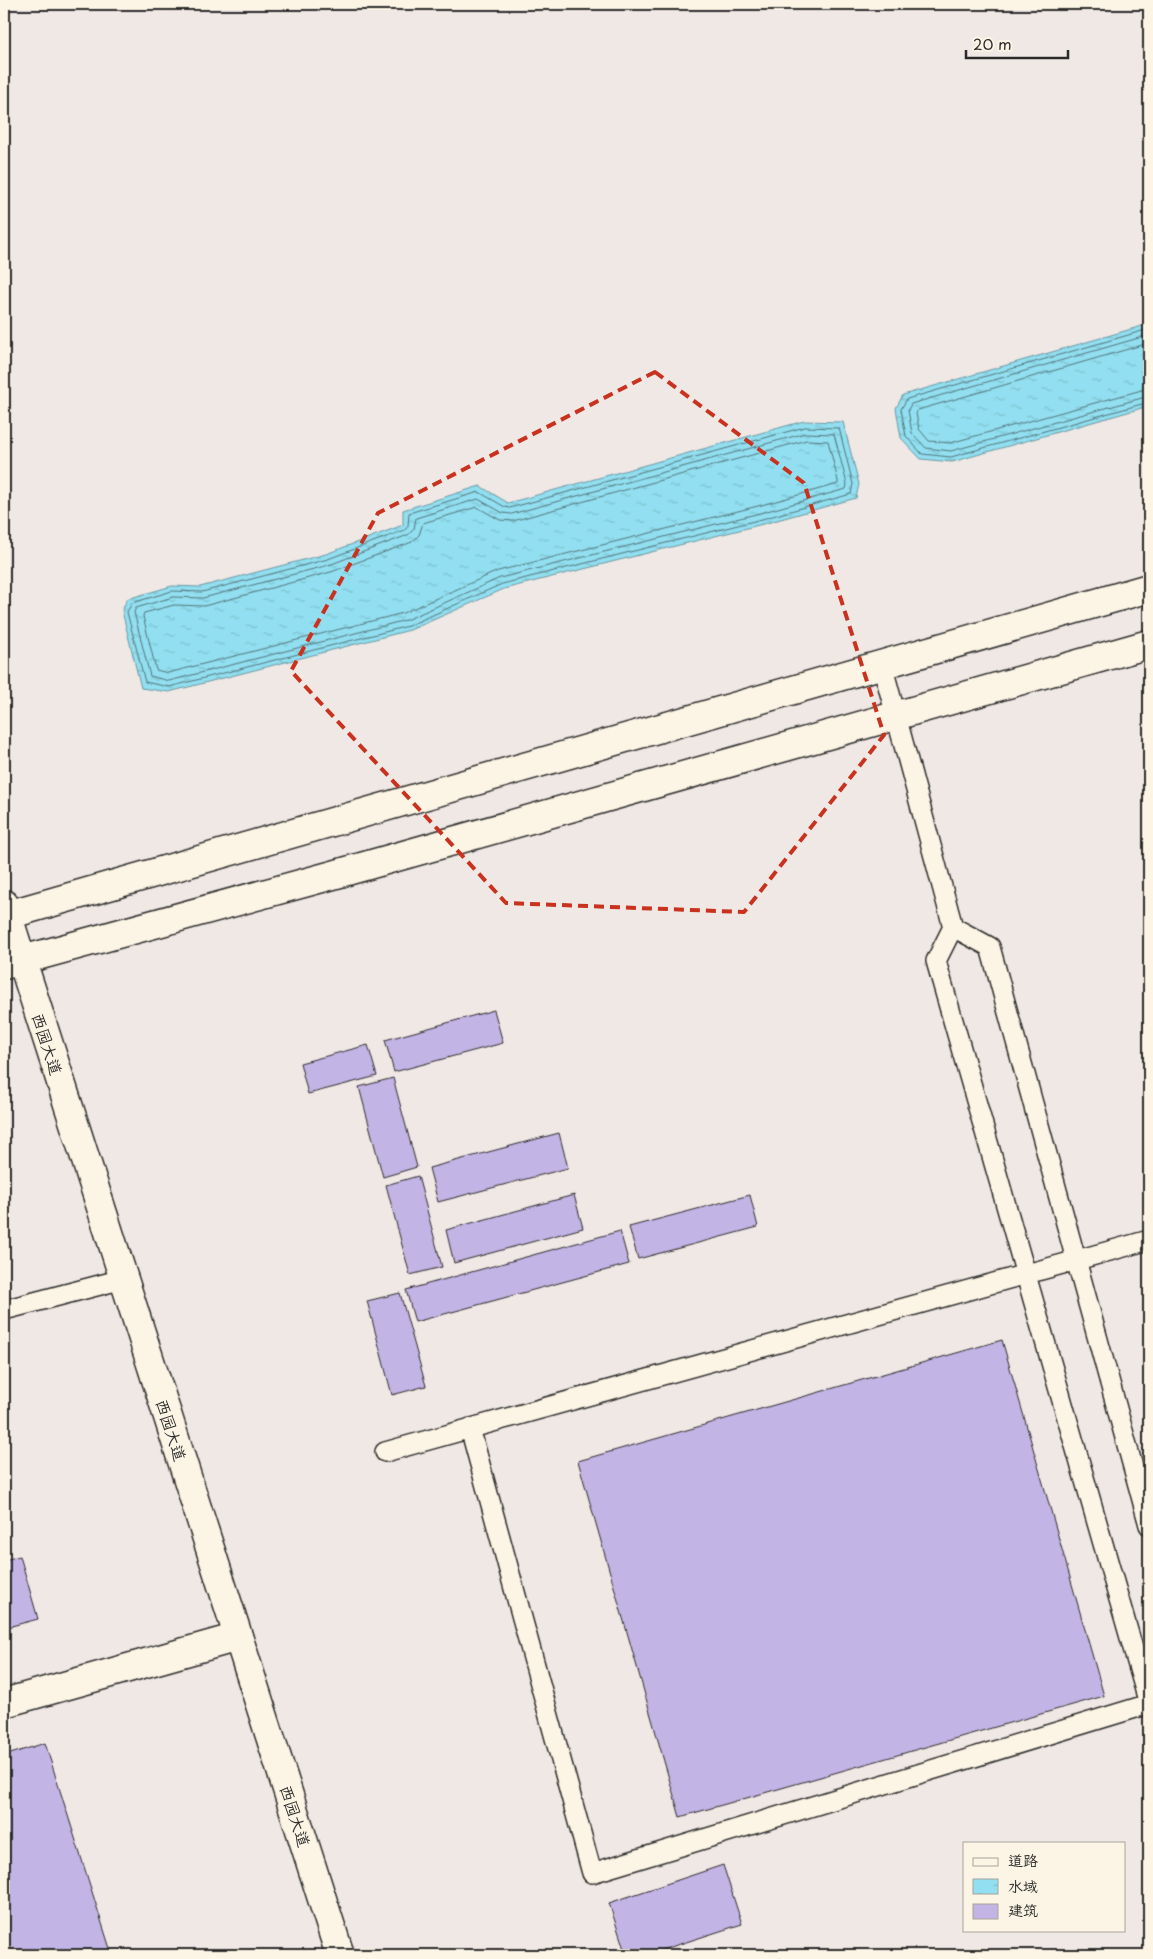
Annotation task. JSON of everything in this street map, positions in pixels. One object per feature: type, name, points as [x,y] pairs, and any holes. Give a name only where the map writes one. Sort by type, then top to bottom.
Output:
[{"type":"main road","points":[[5,912],[1149,588]]},
{"type":"main road","points":[[12,963],[342,872],[1149,644]]},
{"type":"main road","name":"西园大道","points":[[5,912],[12,963],[123,1279],[340,1955]]},
{"type":"main road","points":[[4,1704],[238,1637]]},
{"type":"lane","points":[[470,1428],[592,1873],[1149,1704],[936,961],[953,927],[882,664]]},
{"type":"lane","points":[[953,927],[990,947],[1149,1525]]},
{"type":"lane","points":[[385,1452],[1149,1240]]},
{"type":"lane","points":[[4,1310],[123,1279]]},
{"type":"highlighted area","points":[[655,372],[804,483],[884,735],[744,912],[506,903],[291,671],[378,513]]},
{"type":"water","points":[[1149,324],[1149,406],[952,462],[921,459],[901,438],[896,408],[903,395]]},
{"type":"water","points":[[804,421],[843,422],[859,484],[856,498],[763,524],[504,589],[410,630],[169,692],[141,688],[122,611],[127,599],[172,586],[200,587],[326,554],[403,525],[403,510],[480,486],[508,503]]},
{"type":"building","points":[[494,1010],[503,1043],[394,1072],[385,1040]]},
{"type":"building","points":[[368,1045],[377,1076],[308,1094],[300,1063]]},
{"type":"building","points":[[393,1078],[417,1167],[383,1177],[359,1087]]},
{"type":"building","points":[[559,1133],[568,1168],[438,1202],[429,1168]]},
{"type":"building","points":[[418,1176],[442,1267],[410,1275],[386,1185]]},
{"type":"building","points":[[574,1195],[583,1228],[454,1263],[446,1230]]},
{"type":"building","points":[[750,1195],[758,1227],[638,1259],[629,1227]]},
{"type":"building","points":[[620,1231],[629,1264],[415,1322],[406,1290]]},
{"type":"building","points":[[400,1293],[426,1386],[392,1395],[367,1301]]},
{"type":"building","points":[[1002,1340],[1104,1696],[680,1817],[578,1461]]},
{"type":"building","points":[[20,1556],[38,1619],[4,1628],[4,1560]]},
{"type":"building","points":[[45,1743],[112,1955],[4,1955],[4,1756]]},
{"type":"building","points":[[723,1865],[742,1924],[646,1955],[626,1955],[609,1903]]}]
